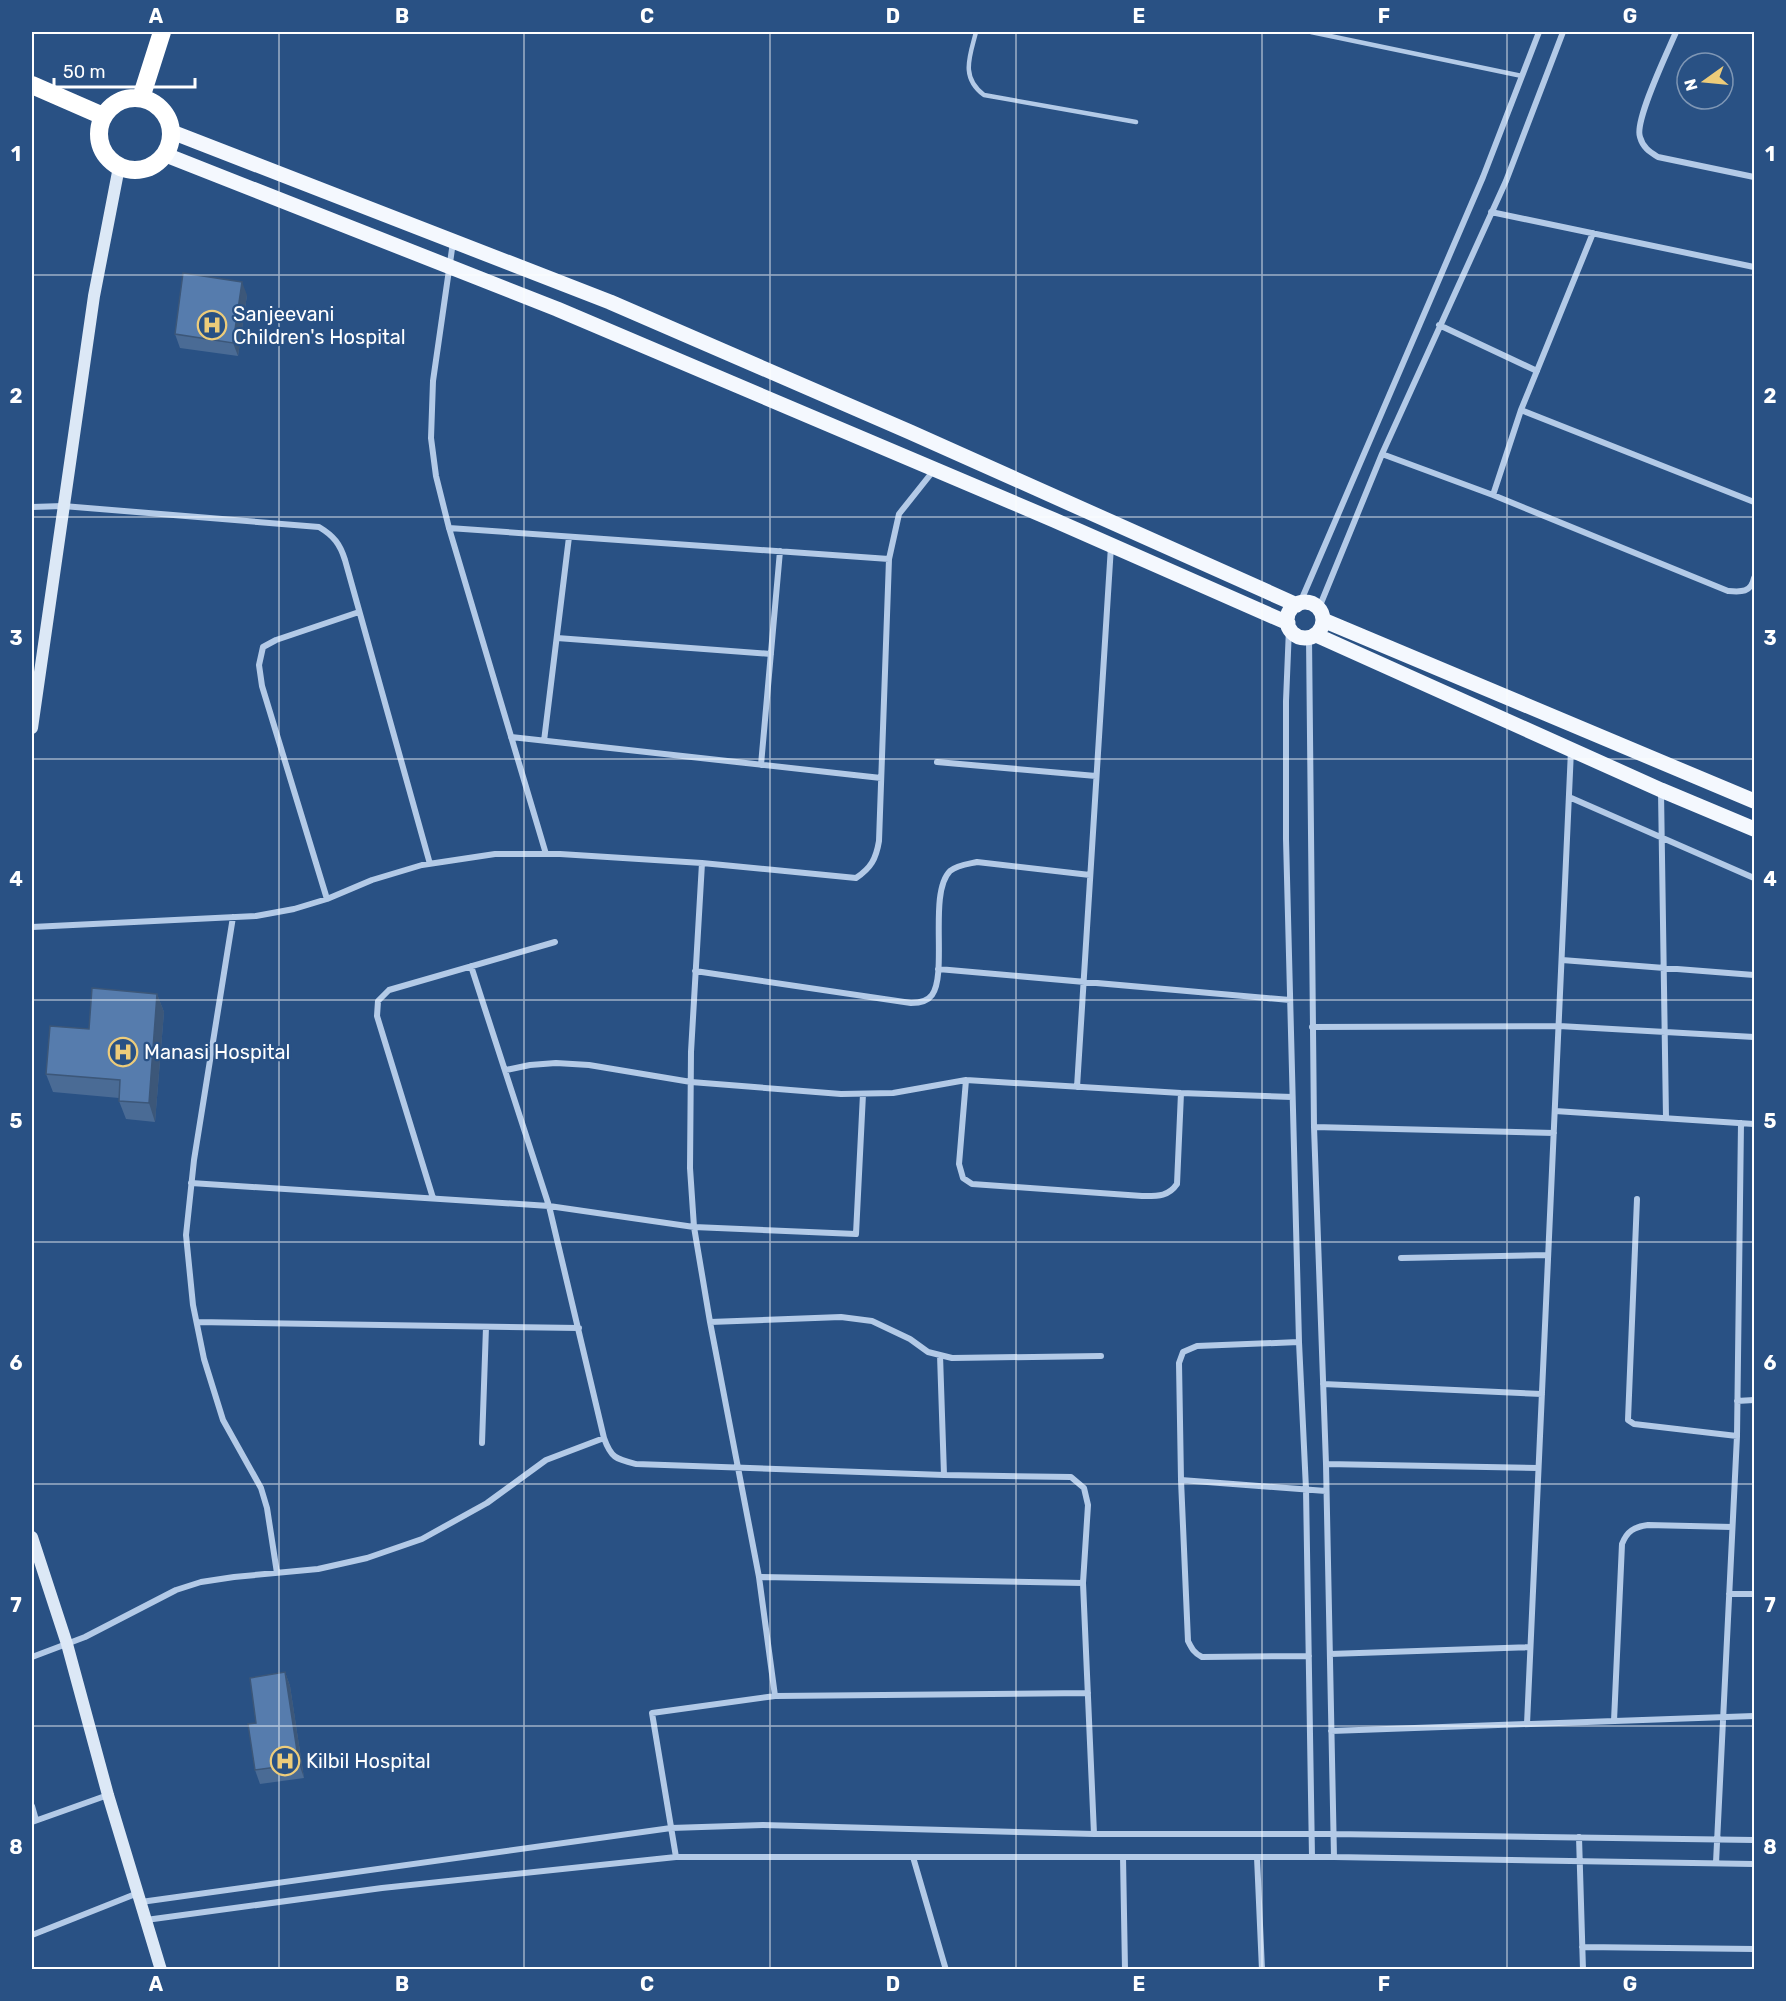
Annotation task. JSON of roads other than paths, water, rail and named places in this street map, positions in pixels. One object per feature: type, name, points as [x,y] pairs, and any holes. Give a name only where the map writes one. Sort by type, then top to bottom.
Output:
[{"type":"highway","points":[[141,98],[162,32]]},
{"type":"highway","points":[[32,85],[103,116]]},
{"type":"highway","points":[[141,98],[152,102],[162,109],[169,120],[172,132],[171,144],[166,155],[153,166],[145,169],[136,171],[119,167],[109,160],[99,139],[99,127],[103,116],[119,101],[141,98]]},
{"type":"main road","points":[[172,132],[610,302],[1298,604],[1313,604],[1321,614],[1755,801]]},
{"type":"main road","points":[[166,155],[568,314],[1111,544],[1289,626]]},
{"type":"main road","points":[[32,728],[94,296],[119,167]]},
{"type":"main road","points":[[1298,604],[1289,612],[1289,626],[1294,634],[1300,637],[1313,636],[1661,790],[1755,829]]},
{"type":"main road","points":[[1313,636],[1321,628],[1321,614]]},
{"type":"main road","points":[[32,1537],[67,1644],[108,1795],[161,1970]]},
{"type":"street","points":[[1298,604],[1483,177],[1539,32]]},
{"type":"street","points":[[1321,614],[1382,454],[1506,181],[1563,32]]},
{"type":"street","points":[[1676,32],[1641,119],[1639,135],[1647,151],[1659,157],[1755,177]]},
{"type":"street","points":[[1491,212],[1755,267]]},
{"type":"street","points":[[1493,495],[1521,410],[1593,233]]},
{"type":"street","points":[[453,242],[433,381],[431,438],[436,476],[449,528],[546,854]]},
{"type":"street","points":[[1439,325],[1537,371]]},
{"type":"street","points":[[1521,410],[1755,502]]},
{"type":"street","points":[[1382,454],[1493,495],[1728,591],[1747,590],[1752,586],[1755,578]]},
{"type":"street","points":[[32,927],[256,916],[327,899],[372,880],[430,864],[495,854],[546,854],[702,863],[856,878],[868,870],[876,858],[879,841],[889,559],[899,514],[935,469]]},
{"type":"street","points":[[32,507],[63,506],[319,527],[331,534],[340,545],[430,864]]},
{"type":"street","points":[[449,528],[889,559]]},
{"type":"street","points":[[544,741],[569,537]]},
{"type":"street","points":[[1077,1087],[1111,544]]},
{"type":"street","points":[[761,765],[780,551]]},
{"type":"street","points":[[327,899],[262,686],[259,665],[263,647],[276,640],[359,612]]},
{"type":"street","points":[[1289,626],[1286,701],[1286,839],[1299,1342],[1306,1490],[1312,1857]]},
{"type":"street","points":[[1313,636],[1312,1027],[1326,1464],[1334,1857]]},
{"type":"street","points":[[557,638],[771,654]]},
{"type":"street","points":[[511,737],[881,778]]},
{"type":"street","points":[[1527,1724],[1571,749]]},
{"type":"street","points":[[937,762],[1096,776]]},
{"type":"street","points":[[1661,790],[1666,1118]]},
{"type":"street","points":[[1569,797],[1755,878]]},
{"type":"street","points":[[695,971],[911,1003],[927,1000],[934,993],[938,969],[938,922],[943,887],[950,872],[960,866],[977,862],[1090,875]]},
{"type":"street","points":[[702,863],[691,1082],[690,1168],[694,1227],[759,1577],[775,1696]]},
{"type":"street","points":[[233,917],[191,1183],[186,1235],[204,1359],[222,1420],[261,1488],[267,1509],[276,1573]]},
{"type":"street","points":[[433,1198],[377,1016],[378,1001],[389,990],[555,942]]},
{"type":"street","points":[[1562,960],[1755,975]]},
{"type":"street","points":[[471,966],[549,1206],[604,1438],[609,1451],[617,1459],[636,1464],[1071,1477],[1084,1488],[1088,1505],[1083,1583],[1094,1834]]},
{"type":"street","points":[[938,969],[1290,1000]]},
{"type":"street","points":[[1312,1027],[1558,1026],[1755,1037]]},
{"type":"street","points":[[506,1071],[530,1065],[556,1063],[589,1065],[691,1082],[841,1094],[893,1094],[966,1080],[1292,1097]]},
{"type":"street","points":[[966,1080],[958,1164],[963,1178],[972,1184],[1142,1196],[1160,1196],[1171,1192],[1177,1184],[1181,1093]]},
{"type":"street","points":[[191,1183],[549,1206],[694,1227],[856,1234],[863,1094]]},
{"type":"street","points":[[1555,1111],[1755,1124]]},
{"type":"street","points":[[1716,1863],[1737,1436],[1741,1123]]},
{"type":"street","points":[[1314,1127],[1554,1133]]},
{"type":"street","points":[[1637,1199],[1628,1420],[1634,1424],[1737,1436]]},
{"type":"street","points":[[1401,1258],[1548,1255]]},
{"type":"street","points":[[710,1322],[841,1317],[872,1321],[910,1339],[928,1352],[952,1358],[1101,1356]]},
{"type":"street","points":[[197,1322],[579,1328]]},
{"type":"street","points":[[482,1443],[486,1327]]},
{"type":"street","points":[[1299,1342],[1197,1346],[1183,1352],[1179,1363],[1181,1480],[1188,1641],[1192,1649],[1202,1657],[1309,1656]]},
{"type":"street","points":[[940,1355],[944,1475]]},
{"type":"street","points":[[1323,1383],[1542,1395]]},
{"type":"street","points":[[1737,1401],[1755,1400]]},
{"type":"street","points":[[32,1657],[106,1627],[176,1590],[201,1582],[318,1569],[367,1558],[422,1539],[487,1503],[546,1460],[604,1438]]},
{"type":"street","points":[[1326,1464],[1538,1468]]},
{"type":"street","points":[[1181,1480],[1326,1491]]},
{"type":"street","points":[[1614,1721],[1622,1544],[1626,1533],[1636,1527],[1648,1525],[1732,1527]]},
{"type":"street","points":[[759,1577],[1083,1583]]},
{"type":"street","points":[[1729,1594],[1755,1594]]},
{"type":"street","points":[[1330,1654],[1530,1647]]},
{"type":"street","points":[[676,1857],[652,1713],[775,1696],[1088,1693]]},
{"type":"street","points":[[1331,1731],[1755,1716]]},
{"type":"street","points":[[32,1806],[34,1821],[108,1795]]},
{"type":"street","points":[[32,1935],[139,1898],[671,1828],[763,1825],[1094,1834],[1333,1834],[1755,1840]]},
{"type":"street","points":[[1579,1837],[1583,1970]]},
{"type":"street","points":[[146,1920],[381,1888],[676,1857],[1334,1857],[1755,1864]]},
{"type":"street","points":[[913,1857],[946,1970]]},
{"type":"street","points":[[1122,1857],[1125,1970]]},
{"type":"street","points":[[1257,1857],[1262,1970]]},
{"type":"street","points":[[1582,1947],[1755,1950]]},
{"type":"lane","points":[[976,32],[967,68],[973,87],[984,95],[1136,122]]},
{"type":"lane","points":[[1311,32],[1522,76]]},
{"type":"place","name":"Sanjeevani Children's Hospital","points":[[212,325]]},
{"type":"place","name":"Manasi Hospital","points":[[123,1052]]},
{"type":"place","name":"Kilbil Hospital","points":[[285,1761]]}]
